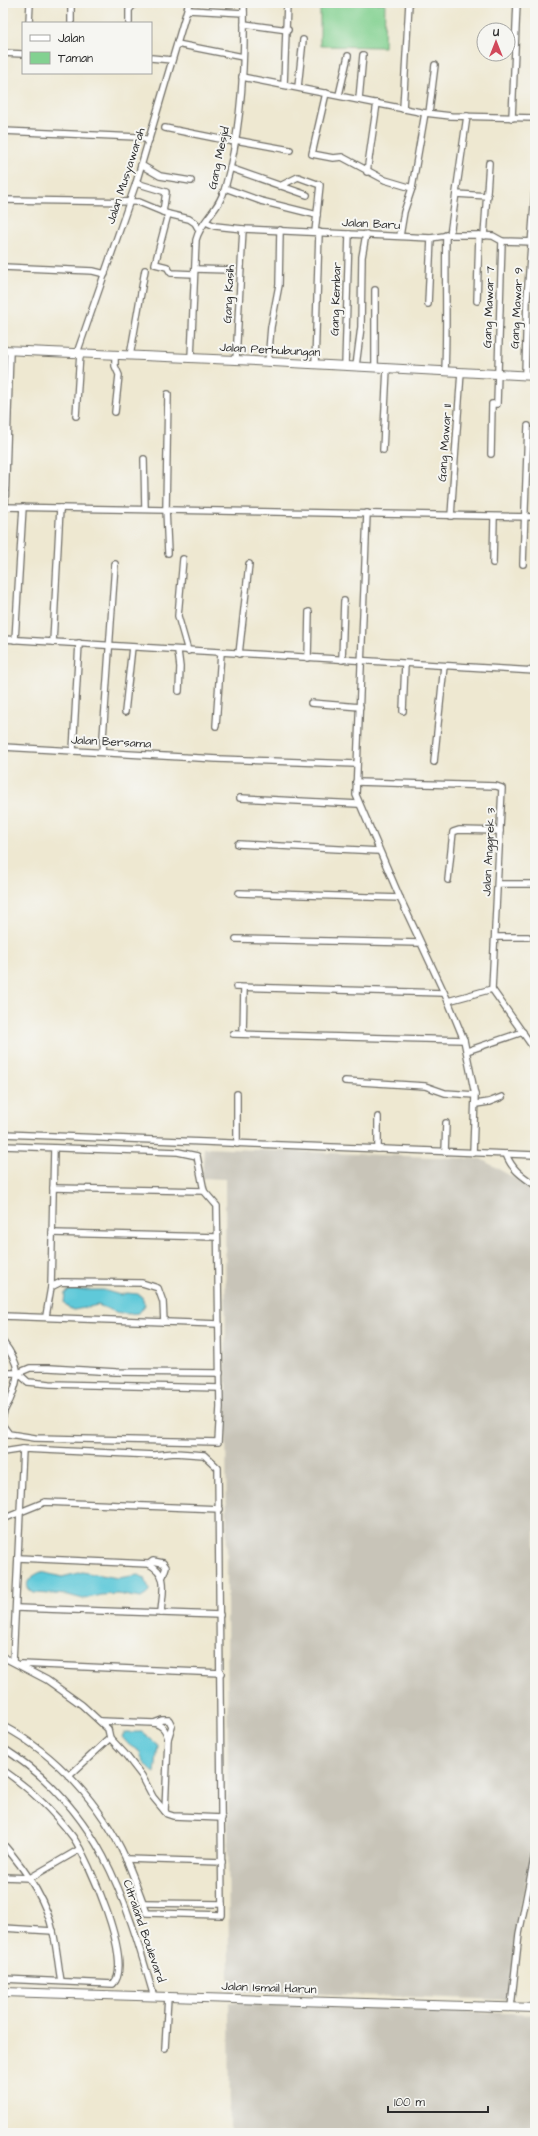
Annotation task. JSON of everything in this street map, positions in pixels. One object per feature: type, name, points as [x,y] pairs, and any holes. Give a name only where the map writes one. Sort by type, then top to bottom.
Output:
[{"type":"main road","name":"Jalan Perhubungan","points":[[7,351],[236,360],[535,376]]},
{"type":"main road","name":"Jalan Ismail Harun","points":[[3,1992],[535,2008]]},
{"type":"street","points":[[29,22],[30,3]]},
{"type":"street","points":[[70,22],[71,3]]},
{"type":"street","points":[[129,22],[129,10],[135,3]]},
{"type":"street","name":"Jalan Musyawarah","points":[[76,416],[79,353],[136,184],[189,3]]},
{"type":"street","name":"Gang Mesjid","points":[[199,230],[217,208],[225,188],[230,168],[235,141],[242,77],[244,3]]},
{"type":"street","points":[[284,84],[288,30],[288,3]]},
{"type":"street","points":[[403,109],[409,3]]},
{"type":"street","points":[[512,118],[517,3]]},
{"type":"street","points":[[188,10],[244,14]]},
{"type":"street","points":[[244,24],[288,30]]},
{"type":"street","points":[[298,87],[303,40]]},
{"type":"street","points":[[177,44],[242,58]]},
{"type":"street","points":[[3,53],[22,54]]},
{"type":"street","points":[[359,99],[363,55]]},
{"type":"street","points":[[339,95],[348,56]]},
{"type":"street","points":[[152,58],[172,60]]},
{"type":"street","points":[[400,236],[404,212],[412,188],[435,65]]},
{"type":"street","points":[[242,77],[427,113],[535,118]]},
{"type":"street","points":[[326,93],[312,154],[333,158],[342,157],[366,172],[385,180],[412,188]]},
{"type":"street","points":[[366,172],[377,103]]},
{"type":"street","points":[[445,371],[447,331],[445,292],[448,235],[456,194],[467,116]]},
{"type":"street","points":[[165,128],[290,150]]},
{"type":"street","points":[[3,131],[137,137],[149,140]]},
{"type":"street","points":[[477,300],[482,235],[488,196],[489,163]]},
{"type":"street","points":[[141,165],[160,176],[191,181]]},
{"type":"street","points":[[230,168],[308,195]]},
{"type":"street","points":[[280,186],[298,177],[320,185],[317,215],[315,365]]},
{"type":"street","points":[[136,184],[166,192],[165,213],[155,264],[167,267],[171,274],[230,270]]},
{"type":"street","points":[[225,188],[266,203],[317,215]]},
{"type":"street","name":"Gang Mawar 9","points":[[525,375],[535,191]]},
{"type":"street","points":[[456,194],[488,196]]},
{"type":"street","points":[[3,200],[144,203],[165,213],[189,219],[195,223],[199,230],[196,240],[191,358]]},
{"type":"street","name":"Jalan Baru","points":[[206,222],[220,227],[243,229],[431,238],[448,235],[482,235],[493,236],[502,240],[533,242]]},
{"type":"street","name":"Gang Kasih","points":[[236,360],[243,229]]},
{"type":"street","points":[[268,362],[271,327],[278,294],[280,230]]},
{"type":"street","name":"Gang Kembar","points":[[345,366],[349,234]]},
{"type":"street","points":[[356,366],[361,327],[362,256],[366,234]]},
{"type":"street","points":[[428,304],[431,238]]},
{"type":"street","name":"Gang Mawar 7","points":[[492,454],[492,404],[497,404],[502,240]]},
{"type":"street","points":[[3,267],[93,270],[105,274]]},
{"type":"street","points":[[130,356],[145,270]]},
{"type":"street","points":[[375,290],[375,367]]},
{"type":"street","points":[[7,351],[4,507],[535,517]]},
{"type":"street","points":[[115,356],[115,366],[119,374],[115,412]]},
{"type":"street","points":[[383,450],[387,368]]},
{"type":"street","name":"Gang Mawar 11","points":[[451,516],[460,372]]},
{"type":"street","points":[[168,394],[166,509],[168,553]]},
{"type":"street","points":[[523,564],[528,426]]},
{"type":"street","points":[[141,509],[144,460]]},
{"type":"street","points":[[15,640],[22,508]]},
{"type":"street","points":[[53,642],[60,508]]},
{"type":"street","points":[[367,513],[360,707],[355,792],[358,804],[420,943],[444,992],[464,1040],[476,1104],[473,1153]]},
{"type":"street","points":[[493,563],[494,517]]},
{"type":"street","points":[[179,691],[180,667],[183,651],[178,616],[183,559]]},
{"type":"street","points":[[102,752],[115,564]]},
{"type":"street","points":[[239,654],[249,564]]},
{"type":"street","points":[[342,660],[344,601]]},
{"type":"street","points":[[308,658],[309,612]]},
{"type":"street","points":[[3,639],[535,671]]},
{"type":"street","points":[[73,751],[80,643]]},
{"type":"street","points":[[125,712],[132,647]]},
{"type":"street","points":[[216,726],[221,653]]},
{"type":"street","points":[[403,711],[405,664]]},
{"type":"street","points":[[434,762],[444,666]]},
{"type":"street","points":[[311,703],[360,707]]},
{"type":"street","name":"Jalan Bersama","points":[[3,747],[217,759],[356,764]]},
{"type":"street","name":"Jalan Anggrek 3","points":[[356,782],[499,786],[503,790],[492,989]]},
{"type":"street","points":[[240,798],[358,804]]},
{"type":"street","points":[[448,880],[453,832],[459,830],[500,831]]},
{"type":"street","points":[[238,844],[379,851]]},
{"type":"street","points":[[499,884],[535,884]]},
{"type":"street","points":[[239,893],[400,898]]},
{"type":"street","points":[[495,937],[528,937]]},
{"type":"street","points":[[236,939],[420,943]]},
{"type":"street","points":[[236,988],[444,992]]},
{"type":"street","points":[[242,1034],[244,988]]},
{"type":"street","points":[[448,1001],[492,989],[535,1050]]},
{"type":"street","points":[[467,1051],[523,1032]]},
{"type":"street","points":[[233,1034],[464,1040]]},
{"type":"street","points":[[346,1082],[425,1086],[445,1093],[475,1095]]},
{"type":"street","points":[[237,1094],[237,1144]]},
{"type":"street","points":[[476,1104],[490,1102],[502,1097]]},
{"type":"street","points":[[378,1117],[378,1149]]},
{"type":"street","points":[[445,1152],[446,1123]]},
{"type":"street","points":[[3,1134],[535,1155]]},
{"type":"street","points":[[3,1146],[178,1152],[197,1156],[204,1191],[217,1206],[216,1237],[220,1373],[218,1442],[35,1438],[9,1434],[3,1426]]},
{"type":"street","points":[[46,1316],[51,1287],[54,1148]]},
{"type":"street","points":[[506,1154],[510,1165],[517,1173],[535,1185]]},
{"type":"street","points":[[53,1188],[204,1191]]},
{"type":"street","points":[[52,1233],[216,1237]]},
{"type":"street","points":[[51,1287],[61,1282],[142,1283],[158,1288],[163,1302],[164,1322]]},
{"type":"street","points":[[3,1316],[46,1316],[219,1324]]},
{"type":"street","points":[[3,1342],[16,1360],[18,1373],[17,1380],[3,1415]]},
{"type":"street","points":[[3,1373],[18,1373],[30,1368],[49,1368],[116,1372],[220,1373]]},
{"type":"street","points":[[18,1373],[28,1382],[50,1384],[220,1388]]},
{"type":"street","points":[[3,1452],[23,1450],[154,1455],[175,1453],[204,1455],[218,1468],[220,1510],[222,1915],[147,1913],[126,1859],[108,1825],[69,1776],[42,1752],[3,1726]]},
{"type":"street","points":[[16,1663],[16,1608],[23,1450]]},
{"type":"street","points":[[3,1519],[45,1502],[220,1510]]},
{"type":"street","points":[[18,1558],[148,1564],[153,1561],[163,1563],[166,1567],[163,1576],[161,1613]]},
{"type":"street","points":[[16,1608],[220,1616]]},
{"type":"street","points":[[3,1657],[47,1680],[82,1705],[100,1721],[108,1729],[110,1738],[142,1776],[153,1797],[165,1811],[173,1816],[222,1818]]},
{"type":"street","points":[[16,1663],[221,1673]]},
{"type":"street","points":[[100,1721],[154,1722],[169,1720],[172,1726],[168,1739],[165,1811]]},
{"type":"street","points":[[154,1722],[162,1726],[166,1731],[168,1739]]},
{"type":"street","points":[[69,1776],[110,1738]]},
{"type":"street","name":"Citraland Boulevard","points":[[3,1748],[43,1777],[74,1811],[93,1836],[112,1872],[127,1908],[154,1997]]},
{"type":"street","points":[[3,1770],[43,1803],[73,1838],[90,1868],[106,1906],[116,1944],[120,1970],[117,1980],[112,1984],[3,1979]]},
{"type":"street","points":[[3,1844],[30,1878],[44,1905],[53,1931],[61,1981]]},
{"type":"street","points":[[3,1877],[30,1878],[80,1850]]},
{"type":"street","points":[[511,2008],[519,1934],[535,1854]]},
{"type":"street","points":[[126,1859],[222,1862]]},
{"type":"street","points":[[143,1902],[222,1904]]},
{"type":"street","points":[[3,1928],[53,1931]]},
{"type":"street","points":[[165,2048],[168,1997]]},
{"type":"shaded area","points":[[204,1148],[481,1159],[535,1190],[535,1837],[534,1854],[518,1914],[511,2000],[229,1991],[225,1179],[202,1178]]},
{"type":"shaded area","points":[[229,2002],[535,2014],[535,2133],[230,2133]]},
{"type":"green space","points":[[320,3],[385,3],[384,47],[320,46]]},
{"type":"water","points":[[70,1290],[103,1290],[120,1295],[127,1293],[138,1294],[142,1297],[145,1305],[139,1313],[127,1314],[116,1312],[98,1305],[74,1310],[69,1308],[64,1303],[65,1293]]},
{"type":"water","points":[[41,1572],[62,1577],[82,1572],[118,1578],[138,1575],[145,1578],[149,1590],[147,1594],[141,1598],[117,1594],[83,1599],[68,1595],[34,1593],[28,1587],[28,1581]]},
{"type":"water","points":[[125,1732],[142,1732],[158,1745],[155,1773],[146,1764],[140,1752],[129,1745],[122,1737]]}]
